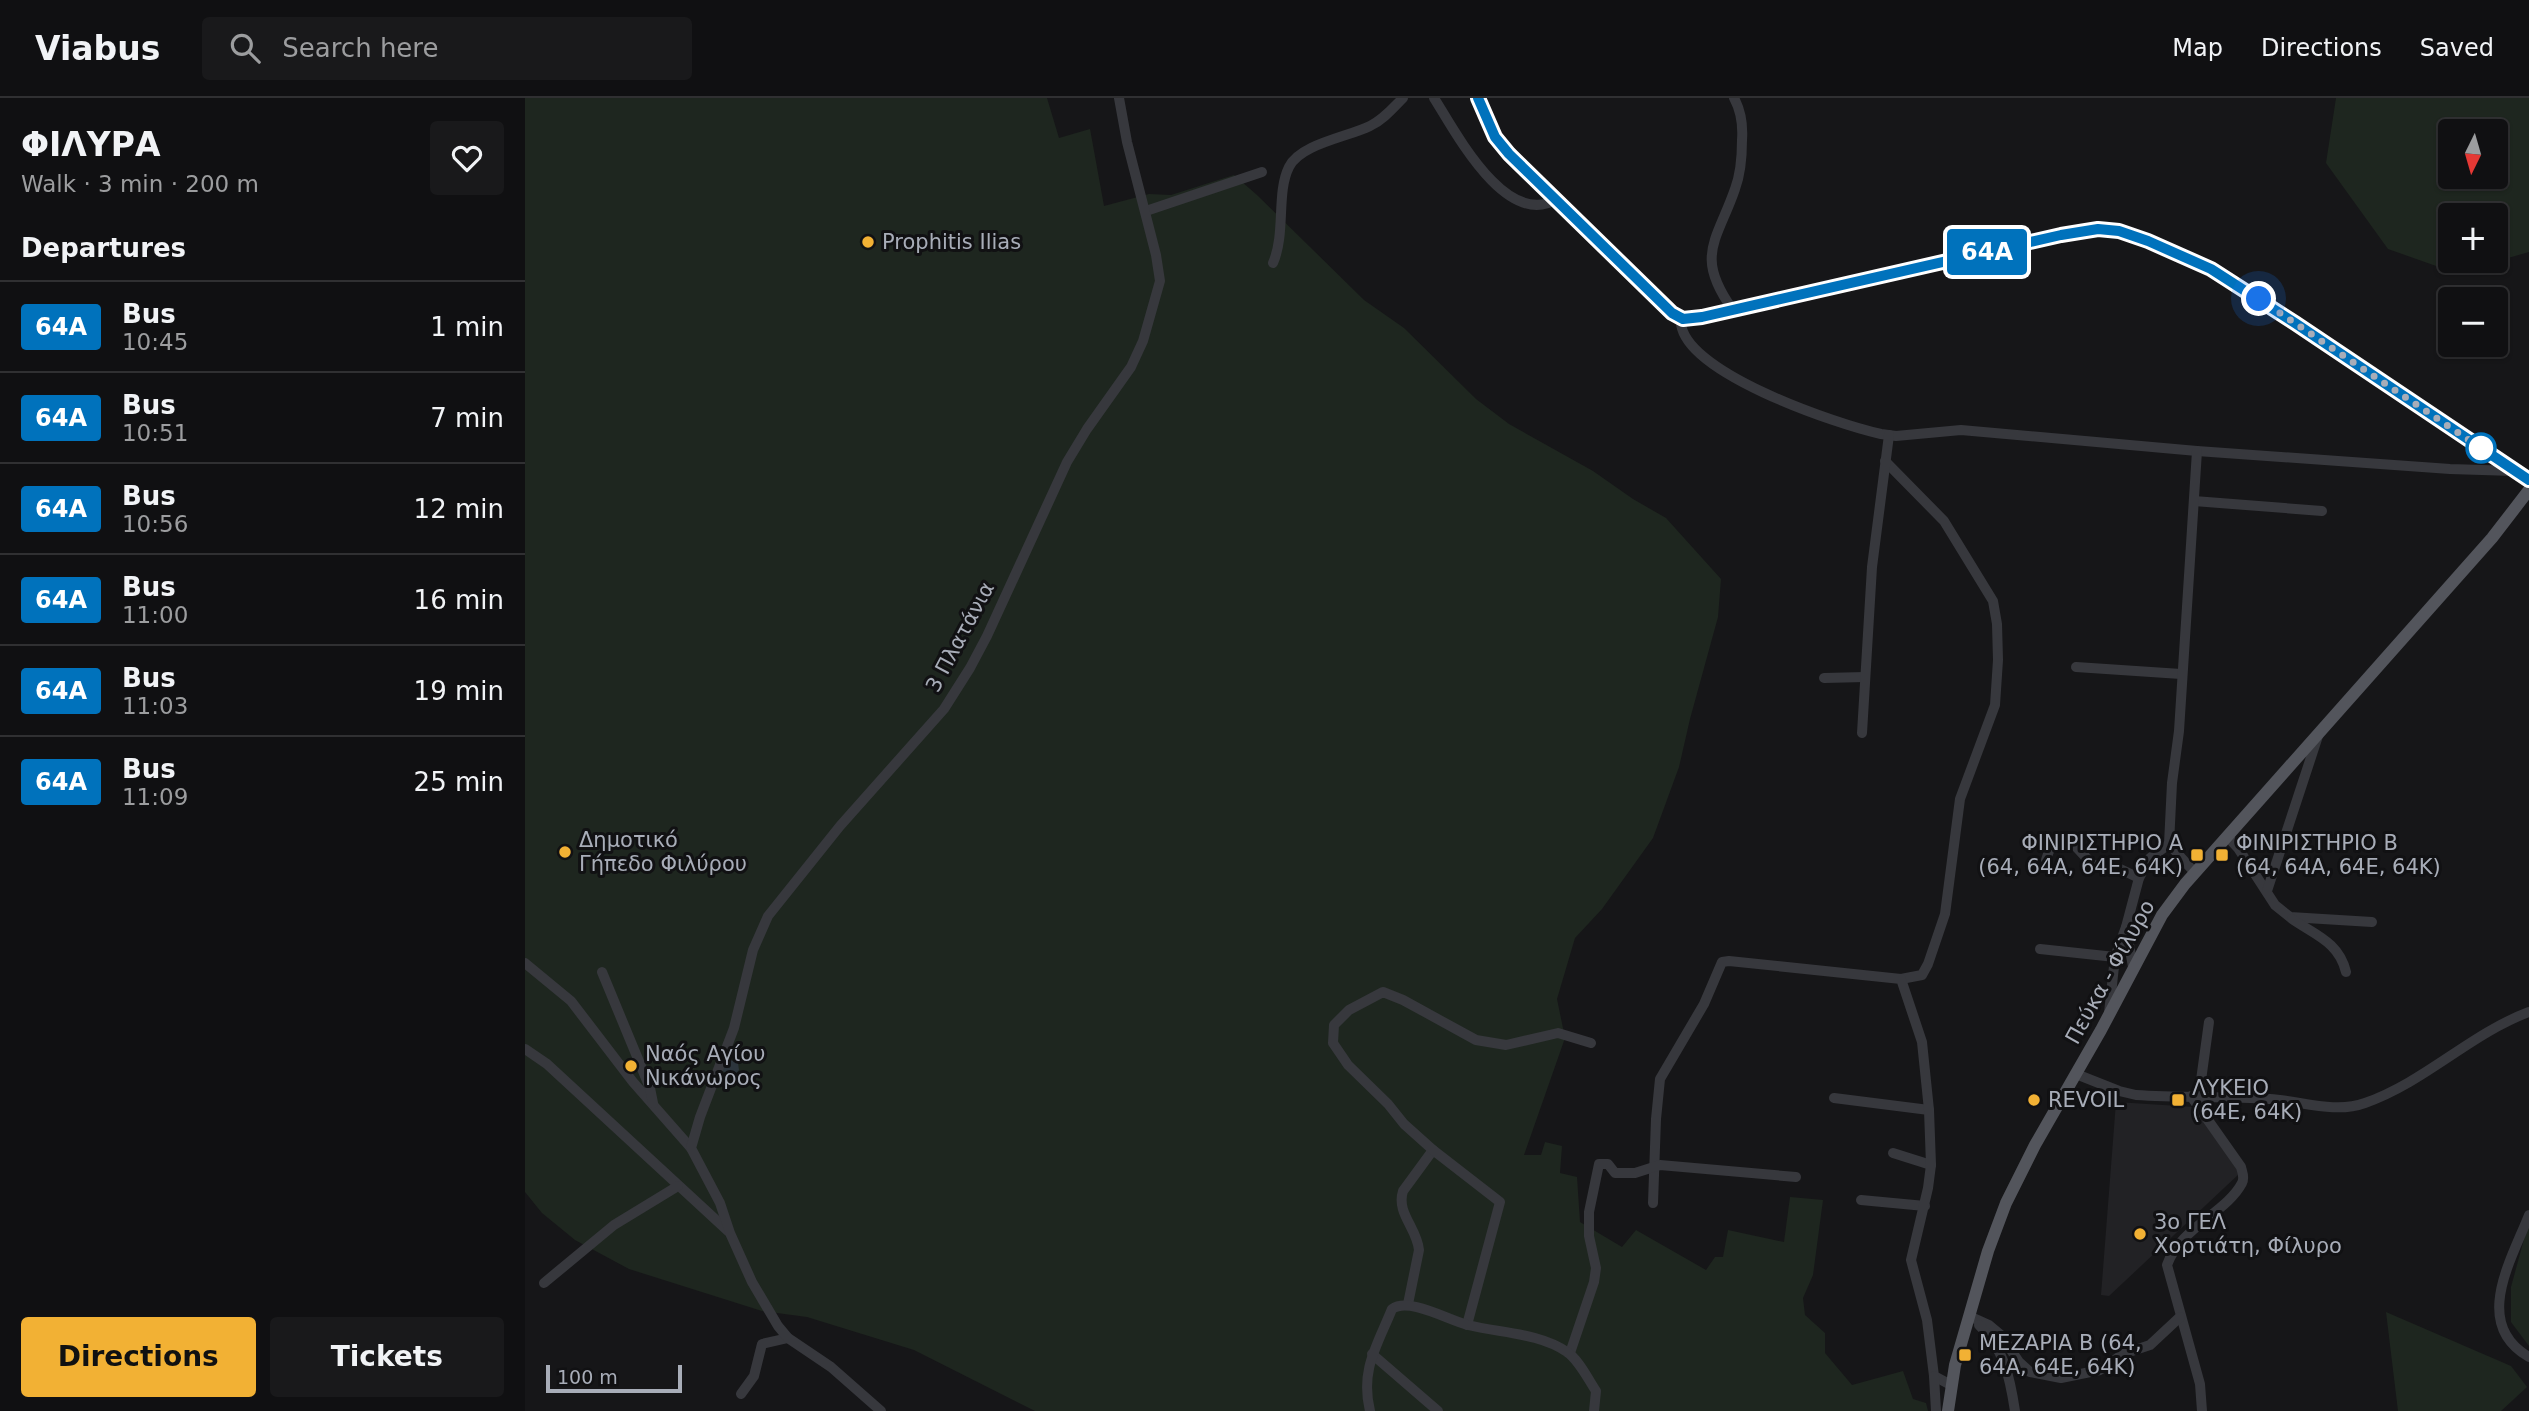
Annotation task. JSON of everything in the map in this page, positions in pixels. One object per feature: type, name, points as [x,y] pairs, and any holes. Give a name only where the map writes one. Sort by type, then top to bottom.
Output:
[{"type":"main road","name":"Πεύκα - Φίλυρο","points":[[1948,1411],[1951,1385],[1969,1316],[1988,1251],[2007,1203],[2035,1145],[2162,915],[2227,836],[2492,538],[2529,490]]},
{"type":"street","name":"3 Πλατάνια","points":[[691,1148],[734,1028],[753,950],[768,916],[840,826],[872,792],[887,770],[910,749],[944,709],[987,636],[1067,462],[1131,367],[1143,341],[1160,281],[1119,98]]},
{"type":"street","points":[[1273,263],[1283,212],[1283,181],[1292,162],[1302,153],[1380,121],[1403,98]]},
{"type":"street","points":[[1434,98],[1477,164],[1503,192],[1515,199],[1536,204],[1557,199]]},
{"type":"street","points":[[1478,98],[1499,143],[1515,161],[1681,319],[1698,318],[2050,237],[2090,229],[2119,231],[2169,250],[2232,281],[2529,480]]},
{"type":"street","points":[[1733,310],[1715,281],[1711,254],[1715,233],[1735,189],[1741,165],[1741,121],[1734,98]]},
{"type":"street","points":[[1146,211],[1262,172]]},
{"type":"street","points":[[1681,319],[1680,326],[1693,346],[1726,373],[1807,411],[1864,430],[1889,435],[1961,430],[2197,451],[2450,469],[2516,471]]},
{"type":"street","points":[[1862,733],[1872,567],[1889,435]]},
{"type":"street","points":[[2195,873],[2169,844],[2197,451]]},
{"type":"street","points":[[1653,1203],[1660,1079],[1704,1004],[1724,961],[1901,979],[1922,975],[1945,914],[1960,799],[1995,705],[1997,624],[1993,601],[1944,522],[1885,461]]},
{"type":"street","points":[[2194,501],[2322,510]]},
{"type":"street","points":[[2076,667],[2181,674]]},
{"type":"street","points":[[1824,678],[1865,677]]},
{"type":"street","points":[[2267,891],[2320,730]]},
{"type":"street","points":[[2227,836],[2238,848],[2275,905],[2333,945],[2344,962],[2346,972]]},
{"type":"street","points":[[2046,860],[2049,850],[2059,839],[2068,838],[2093,865],[2118,868],[2139,877]]},
{"type":"street","points":[[2109,1015],[2115,957],[2139,877],[2150,858],[2169,844]]},
{"type":"street","points":[[2290,917],[2372,922]]},
{"type":"street","points":[[2126,927],[2133,968]]},
{"type":"street","points":[[2039,949],[2115,957]]},
{"type":"street","points":[[525,963],[571,1000],[633,1082],[691,1148],[720,1203],[752,1282],[778,1326],[788,1338],[831,1367],[881,1411]]},
{"type":"street","points":[[602,972],[650,1088],[653,1103]]},
{"type":"street","points":[[1901,979],[1923,1042],[1929,1110],[1931,1165],[1926,1206],[1911,1260],[1927,1320],[1936,1411]]},
{"type":"street","points":[[1467,1325],[1500,1202],[1403,1124],[1388,1104],[1348,1065],[1333,1044],[1334,1025],[1349,1010],[1383,992],[1476,1040],[1506,1045],[1558,1033],[1591,1043]]},
{"type":"street","points":[[2076,1074],[2128,1094],[2196,1099],[2274,1099],[2334,1107],[2354,1106],[2415,1079],[2497,1027],[2529,1012]]},
{"type":"street","points":[[2202,1411],[2200,1384],[2167,1265],[2171,1252],[2228,1199],[2240,1185],[2243,1176],[2241,1167],[2196,1099],[2209,1022]]},
{"type":"street","points":[[525,1049],[547,1064],[730,1233]]},
{"type":"street","points":[[1834,1098],[1929,1110]]},
{"type":"street","points":[[1408,1304],[1419,1250],[1415,1234],[1401,1208],[1401,1199],[1403,1191],[1433,1150]]},
{"type":"street","points":[[1893,1153],[1931,1165]]},
{"type":"street","points":[[1570,1353],[1594,1282],[1596,1268],[1588,1236],[1589,1212],[1598,1166],[1601,1163],[1608,1164],[1615,1173],[1622,1175],[1656,1165],[1796,1177]]},
{"type":"street","points":[[544,1283],[614,1225],[678,1186]]},
{"type":"street","points":[[1861,1200],[1926,1206]]},
{"type":"street","points":[[2529,1215],[2502,1281],[2498,1318],[2505,1335],[2515,1348],[2529,1357]]},
{"type":"street","points":[[1370,1411],[1366,1394],[1367,1369],[1372,1354],[1392,1309],[1408,1304],[1467,1325],[1549,1342],[1570,1353],[1596,1391],[1594,1411]]},
{"type":"street","points":[[1969,1316],[1989,1325],[2001,1335],[2019,1362],[2030,1372],[2061,1378],[2100,1370],[2123,1354],[2150,1345],[2180,1317]]},
{"type":"street","points":[[1969,1316],[1988,1333],[1999,1350],[2006,1368],[2015,1411]]},
{"type":"street","points":[[741,1394],[754,1376],[762,1344],[788,1338]]},
{"type":"street","points":[[1372,1354],[1438,1411]]},
{"type":"street","points":[[1934,1376],[1951,1385]]},
{"type":"street","points":[[1417,1411],[1426,1402]]},
{"type":"shaded area","points":[[525,98],[1047,98],[1059,138],[1090,129],[1104,206],[1149,194],[1171,195],[1234,175],[1364,300],[1404,328],[1476,399],[1509,424],[1593,471],[1666,518],[1721,579],[1718,617],[1679,767],[1653,838],[1602,909],[1575,938],[1557,999],[1565,1038],[1524,1155],[1541,1155],[1545,1142],[1562,1146],[1560,1173],[1577,1177],[1580,1222],[1622,1247],[1636,1230],[1706,1270],[1715,1257],[1723,1257],[1728,1230],[1784,1242],[1790,1197],[1823,1200],[1813,1275],[1803,1298],[1805,1315],[1825,1333],[1825,1353],[1852,1385],[1903,1371],[1913,1399],[1926,1403],[1928,1411],[1035,1411],[914,1350],[807,1317],[762,1311],[629,1269],[575,1240],[542,1213],[525,1192]]},
{"type":"shaded area","points":[[2336,98],[2529,98],[2529,252],[2508,258],[2508,203],[2438,203],[2438,267],[2388,249],[2326,163]]},
{"type":"shaded area","points":[[728,1059],[738,1063],[739,1070],[734,1076],[722,1071]]},
{"type":"shaded area","name":"3ο ΓΕΛ Χορτιάτη, Φίλυρο","points":[[2116,1102],[2194,1107],[2240,1173],[2109,1296],[2101,1295]]},
{"type":"shaded area","points":[[2529,1221],[2529,1346],[2511,1322],[2511,1287]]},
{"type":"shaded area","points":[[2386,1312],[2511,1366],[2527,1387],[2501,1411],[2398,1411]]},
{"type":"bus line","name":"64Α","points":[[1478,98],[1495,137],[1509,154],[1681,319],[1702,317],[1941,264],[2040,239],[2090,229],[2111,230],[2148,241],[2232,281],[2529,480]]},
{"type":"place","name":"Prophitis Ilias","points":[[868,242]]},
{"type":"place","name":"Δημοτικό Γήπεδο Φιλύρου","points":[[565,852]]},
{"type":"place","name":"ΦΙΝΙΡΙΣΤΗΡΙΟ A (64, 64Α, 64Ε, 64Κ)","points":[[2197,855]]},
{"type":"place","name":"ΦΙΝΙΡΙΣΤΗΡΙΟ B (64, 64Α, 64Ε, 64Κ)","points":[[2222,855]]},
{"type":"place","name":"Ναός Αγίου Νικάνωρος","points":[[631,1066]]},
{"type":"place","name":"REVOIL","points":[[2034,1100]]},
{"type":"place","name":"ΛΥΚΕΙΟ (64Ε, 64Κ)","points":[[2178,1100]]},
{"type":"place","name":"3ο ΓΕΛ Χορτιάτη, Φίλυρο","points":[[2140,1234]]},
{"type":"place","name":"ΜΕΖΑΡΙΑ B (64, 64Α, 64Ε, 64Κ)","points":[[1965,1355]]},
{"type":"route","points":[[2259,299],[2481,448]]}]
